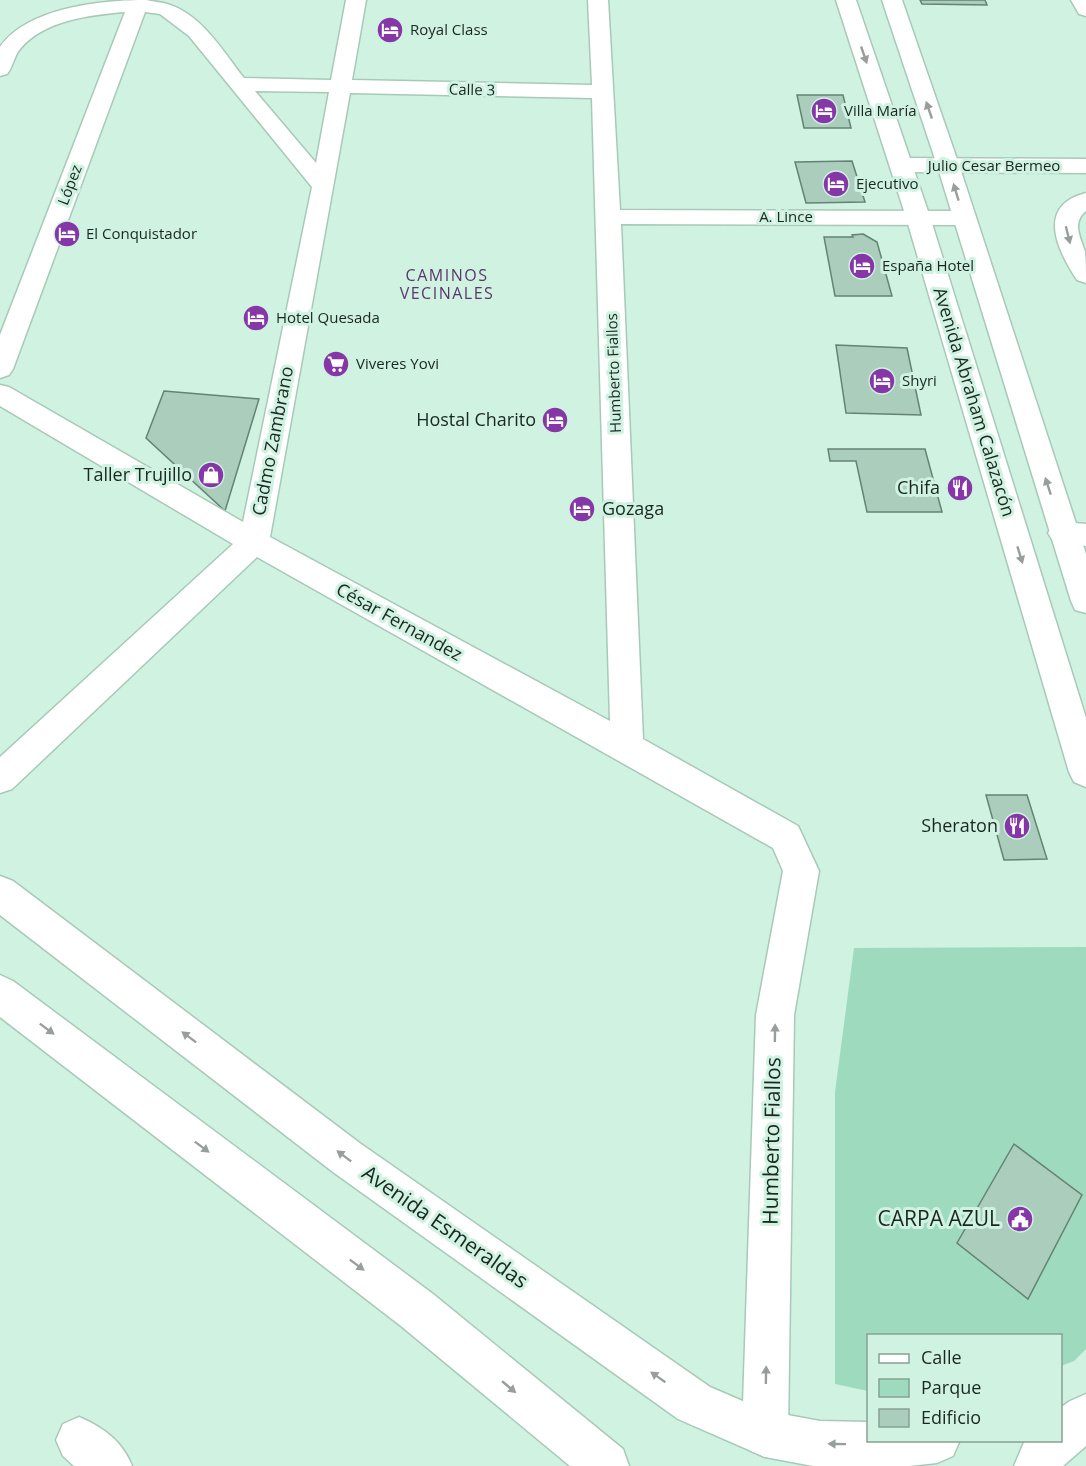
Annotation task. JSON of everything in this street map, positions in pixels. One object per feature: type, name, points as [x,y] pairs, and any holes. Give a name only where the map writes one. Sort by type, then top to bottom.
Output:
[{"type":"street","name":"Cadmo Zambrano","points":[[0,778],[254,542],[323,186],[356,0]]},
{"type":"street","name":"Humberto Fiallos","points":[[598,0],[609,217],[627,747]]},
{"type":"street","name":"Avenida Abraham Calazacón","points":[[846,0],[918,217],[1086,772]]},
{"type":"street","points":[[892,0],[948,165],[963,218],[1075,534],[1085,595]]},
{"type":"street","points":[[1081,0],[1086,10]]},
{"type":"street","points":[[0,70],[11,45],[29,30],[57,16],[115,2],[140,2],[164,8],[184,20],[323,186]]},
{"type":"street","name":"López","points":[[0,369],[140,2]]},
{"type":"street","name":"Calle 3","points":[[237,84],[603,92]]},
{"type":"street","name":"Julio Cesar Bermeo","points":[[901,165],[1078,166]]},
{"type":"street","points":[[1078,166],[1086,194]]},
{"type":"street","points":[[1086,200],[1070,213],[1066,225],[1068,239],[1086,275]]},
{"type":"street","name":"A. Lince","points":[[609,217],[963,218]]},
{"type":"street","name":"César Fernandez","points":[[0,394],[254,542],[786,837],[793,852]]},
{"type":"street","name":"Humberto Fiallos","points":[[765,1434],[775,1015],[801,871],[793,852]]},
{"type":"street","name":"Avenida Esmeraldas","points":[[0,893],[366,1172],[694,1403],[765,1434],[820,1444],[887,1445],[917,1442]]},
{"type":"street","points":[[0,994],[417,1310],[606,1466]]},
{"type":"street","points":[[1062,1416],[1086,1411]]},
{"type":"street","points":[[1062,1437],[1086,1417]]},
{"type":"street","points":[[1037,1466],[1044,1452],[1056,1442]]},
{"type":"green space","points":[[1086,947],[1086,1349],[1074,1361],[1062,1366],[1062,1334],[867,1334],[867,1391],[835,1384],[835,1092],[854,948]]},
{"type":"building","points":[[920,0],[985,0],[987,5],[922,4]]},
{"type":"building","points":[[797,95],[843,95],[851,128],[804,128]]},
{"type":"building","points":[[852,161],[865,202],[806,203],[795,162]]},
{"type":"building","points":[[863,234],[877,242],[892,296],[835,296],[824,237],[853,237],[852,235]]},
{"type":"building","points":[[836,345],[907,348],[921,415],[846,413]]},
{"type":"building","name":"Taller Trujillo","points":[[164,391],[259,399],[225,511],[146,438]]},
{"type":"building","points":[[828,449],[925,449],[942,512],[867,512],[856,461],[830,461]]},
{"type":"building","points":[[986,795],[1027,795],[1047,859],[1004,860]]},
{"type":"building","name":"CARPA AZUL","points":[[1014,1144],[1082,1195],[1028,1299],[957,1243]]},
{"type":"place","name":"Royal Class","points":[[390,30]]},
{"type":"place","name":"Villa María","points":[[824,111]]},
{"type":"place","name":"Ejecutivo","points":[[836,184]]},
{"type":"place","name":"El Conquistador","points":[[67,234]]},
{"type":"place","name":"España Hotel","points":[[862,266]]},
{"type":"place","name":"Hotel Quesada","points":[[256,318]]},
{"type":"place","name":"Viveres Yovi","points":[[336,364]]},
{"type":"place","name":"Shyri","points":[[882,381]]},
{"type":"place","name":"Hostal Charito","points":[[555,420]]},
{"type":"place","name":"Taller Trujillo","points":[[211,475]]},
{"type":"place","name":"Chifa","points":[[960,488]]},
{"type":"place","name":"Gozaga","points":[[582,509]]},
{"type":"place","name":"Sheraton","points":[[1017,826]]},
{"type":"place","name":"CARPA AZUL","points":[[1020,1219]]},
{"type":"district","name":"CAMINOS VECINALES","points":[[447,284]]}]
